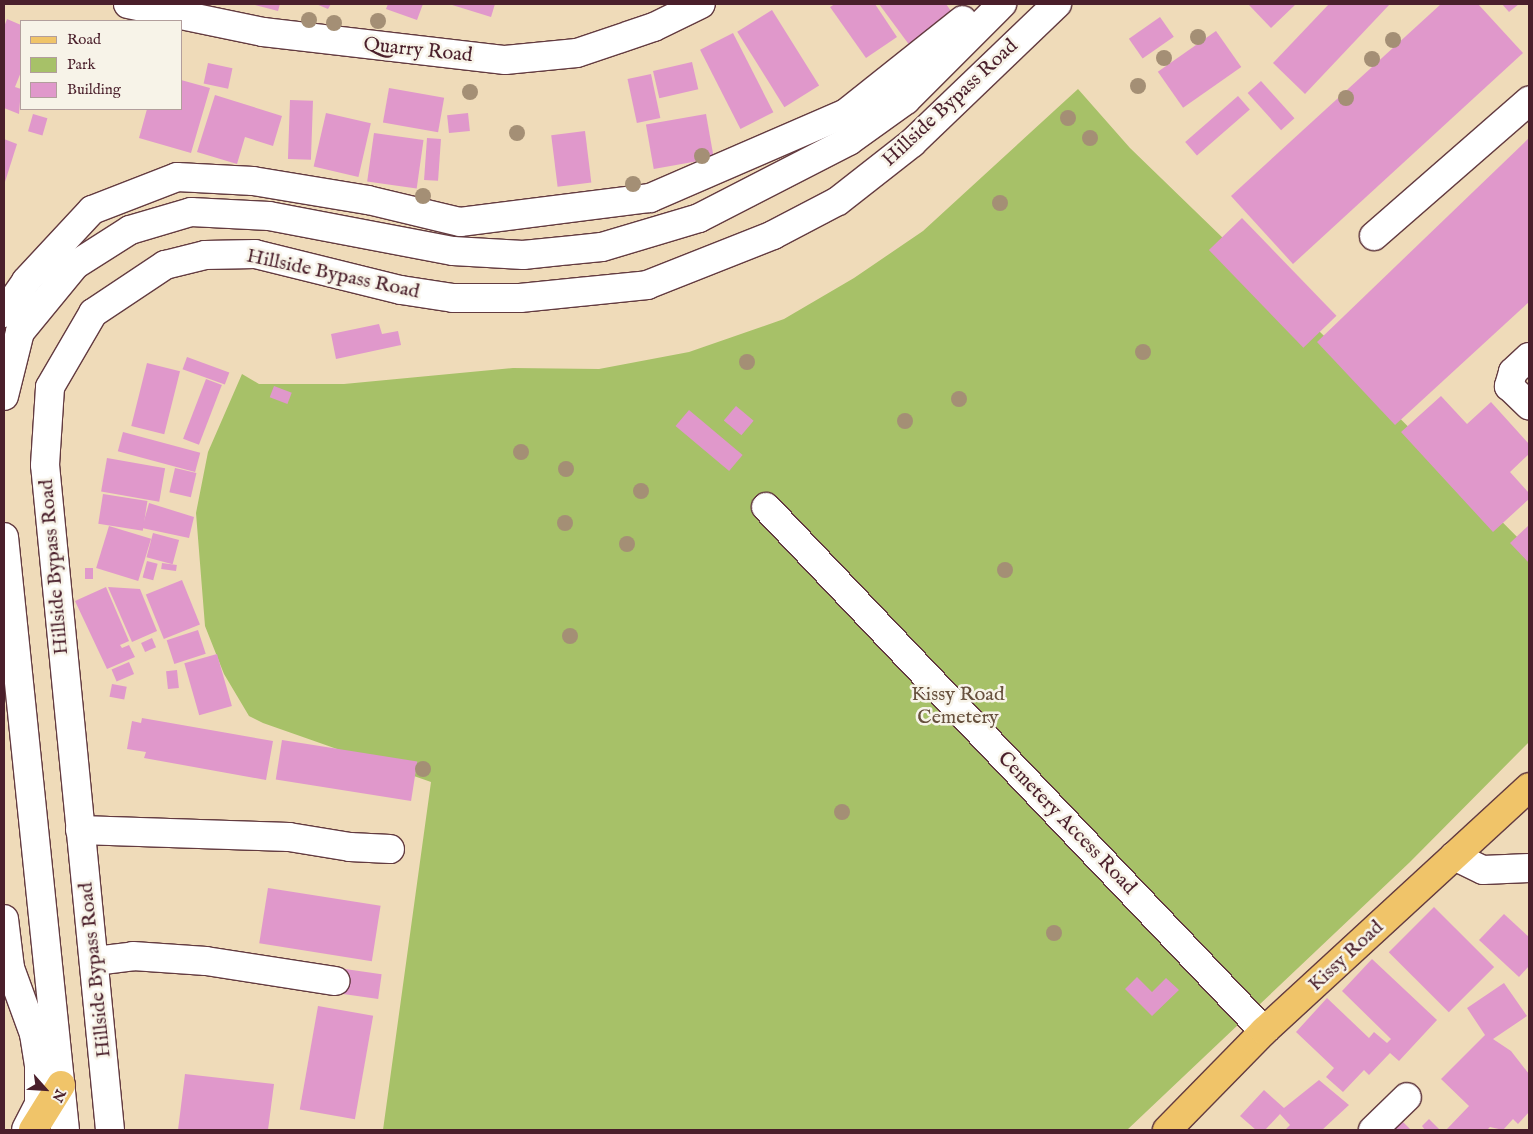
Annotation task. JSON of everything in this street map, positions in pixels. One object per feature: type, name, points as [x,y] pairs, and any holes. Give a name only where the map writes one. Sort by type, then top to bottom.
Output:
[{"type":"main road","name":"Kissy Road","points":[[1167,1130],[1264,1031],[1529,787]]},
{"type":"main road","points":[[33,1130],[61,1084]]},
{"type":"street","name":"Quarry Road","points":[[128,4],[263,32],[505,60],[577,53],[654,27],[701,4]]},
{"type":"street","points":[[4,313],[15,283],[92,210],[177,177],[272,184],[368,200],[460,222],[650,198],[846,113],[949,33],[979,4]]},
{"type":"street","name":"Hillside Bypass Road","points":[[4,396],[20,332],[75,265],[130,230],[191,212],[269,216],[453,251],[523,255],[602,247],[699,218],[849,141],[906,100],[1002,4]]},
{"type":"street","name":"Hillside Bypass Road","points":[[110,1130],[45,466],[50,387],[93,313],[165,265],[205,255],[254,254],[401,290],[454,298],[520,298],[647,285],[773,235],[838,201],[912,143],[1057,4]]},
{"type":"street","points":[[1374,236],[1529,101]]},
{"type":"street","points":[[1529,357],[1513,372],[1508,386],[1529,405]]},
{"type":"street","name":"Cemetery Access Road","points":[[766,507],[1264,1031]]},
{"type":"street","points":[[4,537],[65,1130]]},
{"type":"street","points":[[80,830],[289,837],[390,849]]},
{"type":"street","points":[[1454,856],[1483,870],[1529,868]]},
{"type":"street","points":[[4,919],[10,968],[34,1034],[39,1065],[39,1104],[26,1130]]},
{"type":"street","points":[[94,961],[133,956],[206,961],[334,981]]},
{"type":"street","points":[[1374,1130],[1407,1098]]},
{"type":"green space","name":"Kissy Road Cemetery","points":[[1078,89],[1130,148],[1352,363],[1363,381],[1529,549],[1529,742],[1410,862],[1127,1130],[383,1130],[431,782],[263,723],[249,716],[224,674],[205,626],[196,513],[208,452],[242,374],[259,384],[344,384],[513,368],[599,369],[689,352],[784,319],[854,278],[923,231]]},
{"type":"building","points":[[251,4],[280,4],[278,11]]},
{"type":"building","points":[[316,4],[331,4],[328,9]]},
{"type":"building","points":[[388,4],[423,4],[417,20],[386,9]]},
{"type":"building","points":[[449,4],[495,4],[491,17]]},
{"type":"building","points":[[835,4],[875,4],[897,37],[866,58],[830,7]]},
{"type":"building","points":[[879,4],[946,4],[956,18],[913,50]]},
{"type":"building","points":[[1248,4],[1296,4],[1271,28]]},
{"type":"building","points":[[1329,4],[1390,4],[1305,94],[1273,63]]},
{"type":"building","points":[[1441,4],[1478,4],[1523,53],[1293,264],[1231,196]]},
{"type":"building","points":[[1502,4],[1519,4],[1509,12]]},
{"type":"building","points":[[772,10],[819,85],[784,107],[737,32]]},
{"type":"building","points":[[1160,17],[1174,37],[1143,58],[1129,39]]},
{"type":"building","points":[[7,19],[20,25],[20,74],[15,87],[20,89],[19,114],[4,108],[4,27]]},
{"type":"building","points":[[1216,31],[1241,67],[1183,108],[1158,72]]},
{"type":"building","points":[[733,33],[773,112],[740,129],[700,50]]},
{"type":"building","points":[[692,62],[698,89],[659,98],[653,71]]},
{"type":"building","points":[[208,63],[232,68],[228,89],[204,84]]},
{"type":"building","points":[[651,74],[660,118],[637,123],[628,79]]},
{"type":"building","points":[[182,80],[210,88],[191,153],[139,138],[147,110],[182,110]]},
{"type":"building","points":[[1261,81],[1294,118],[1281,130],[1248,93]]},
{"type":"building","points":[[389,88],[444,98],[438,132],[383,122]]},
{"type":"building","points":[[215,95],[282,116],[273,146],[245,137],[237,164],[197,152]]},
{"type":"building","points":[[1238,96],[1250,110],[1197,156],[1185,142]]},
{"type":"building","points":[[290,100],[313,101],[311,160],[288,159]]},
{"type":"building","points":[[326,113],[371,123],[358,177],[314,167]]},
{"type":"building","points":[[468,113],[470,131],[449,133],[447,115]]},
{"type":"building","points":[[33,114],[47,118],[42,135],[28,131]]},
{"type":"building","points":[[706,114],[714,158],[654,169],[646,125]]},
{"type":"building","points":[[585,131],[591,183],[558,187],[551,135]]},
{"type":"building","points":[[374,133],[424,140],[417,188],[367,182]]},
{"type":"building","points":[[427,138],[441,139],[438,181],[424,180]]},
{"type":"building","points":[[1529,138],[1529,302],[1395,425],[1317,342]]},
{"type":"building","points":[[4,139],[17,144],[4,185]]},
{"type":"building","points":[[1242,218],[1336,316],[1303,348],[1209,250]]},
{"type":"building","points":[[379,324],[382,334],[398,331],[401,345],[336,359],[331,334]]},
{"type":"building","points":[[187,357],[229,372],[225,385],[183,369]]},
{"type":"building","points":[[147,363],[180,371],[164,434],[131,426]]},
{"type":"building","points":[[206,379],[222,385],[199,445],[183,439]]},
{"type":"building","points":[[274,386],[292,393],[287,404],[270,397]]},
{"type":"building","points":[[1441,396],[1467,424],[1491,402],[1529,444],[1529,454],[1510,472],[1529,493],[1529,499],[1493,532],[1401,432]]},
{"type":"building","points":[[736,406],[754,421],[741,435],[724,421]]},
{"type":"building","points":[[689,410],[743,455],[729,471],[676,426]]},
{"type":"building","points":[[123,432],[200,453],[195,472],[118,451]]},
{"type":"building","points":[[107,458],[165,468],[159,502],[101,491]]},
{"type":"building","points":[[175,468],[196,473],[191,497],[169,492]]},
{"type":"building","points":[[103,494],[147,501],[143,531],[98,524]]},
{"type":"building","points":[[149,503],[194,517],[189,538],[142,528]]},
{"type":"building","points":[[1529,525],[1529,563],[1510,543]]},
{"type":"building","points":[[109,526],[151,539],[138,581],[96,568]]},
{"type":"building","points":[[153,533],[179,540],[173,564],[147,557]]},
{"type":"building","points":[[147,561],[158,564],[153,580],[143,577]]},
{"type":"building","points":[[162,563],[177,565],[176,571],[161,569]]},
{"type":"building","points":[[85,568],[93,568],[93,579],[85,579]]},
{"type":"building","points":[[182,580],[200,625],[164,639],[146,595]]},
{"type":"building","points":[[106,587],[129,641],[120,645],[122,648],[129,645],[135,657],[107,669],[75,601]]},
{"type":"building","points":[[108,587],[140,589],[157,631],[132,642]]},
{"type":"building","points":[[198,630],[206,654],[174,664],[167,640]]},
{"type":"building","points":[[152,638],[156,647],[145,652],[141,643]]},
{"type":"building","points":[[217,654],[232,706],[199,715],[184,663]]},
{"type":"building","points":[[129,662],[134,674],[117,681],[112,669]]},
{"type":"building","points":[[177,670],[179,688],[168,689],[166,671]]},
{"type":"building","points":[[112,684],[127,687],[124,700],[110,697]]},
{"type":"building","points":[[142,718],[273,741],[266,780],[144,758],[146,752],[127,749],[132,721],[141,723]]},
{"type":"building","points":[[282,740],[417,761],[411,801],[276,780]]},
{"type":"building","points":[[268,888],[381,906],[372,961],[259,943]]},
{"type":"building","points":[[1434,907],[1494,967],[1449,1012],[1389,952]]},
{"type":"building","points":[[1504,914],[1529,937],[1529,966],[1519,977],[1479,940]]},
{"type":"building","points":[[1372,959],[1437,1020],[1399,1061],[1390,1053],[1369,1075],[1364,1070],[1343,1092],[1326,1077],[1334,1068],[1296,1032],[1327,998],[1369,1038],[1374,1032],[1387,1043],[1391,1039],[1342,991]]},
{"type":"building","points":[[345,969],[382,974],[378,999],[342,994]]},
{"type":"building","points":[[1137,977],[1152,992],[1166,978],[1179,990],[1152,1016],[1125,989]]},
{"type":"building","points":[[1504,983],[1527,1016],[1493,1039],[1511,1051],[1529,1074],[1529,1112],[1518,1124],[1513,1119],[1503,1130],[1490,1127],[1487,1130],[1446,1130],[1469,1106],[1441,1079],[1485,1035],[1467,1008]]},
{"type":"building","points":[[318,1006],[373,1016],[355,1119],[300,1109]]},
{"type":"building","points":[[185,1074],[274,1084],[268,1130],[178,1130]]},
{"type":"building","points":[[1319,1080],[1349,1105],[1322,1130],[1285,1130],[1290,1125],[1280,1114],[1265,1130],[1256,1130],[1240,1116],[1264,1090],[1284,1108]]},
{"type":"building","points":[[1429,1119],[1440,1130],[1425,1130],[1422,1126]]},
{"type":"building","points":[[1403,1122],[1411,1130],[1393,1130]]}]
